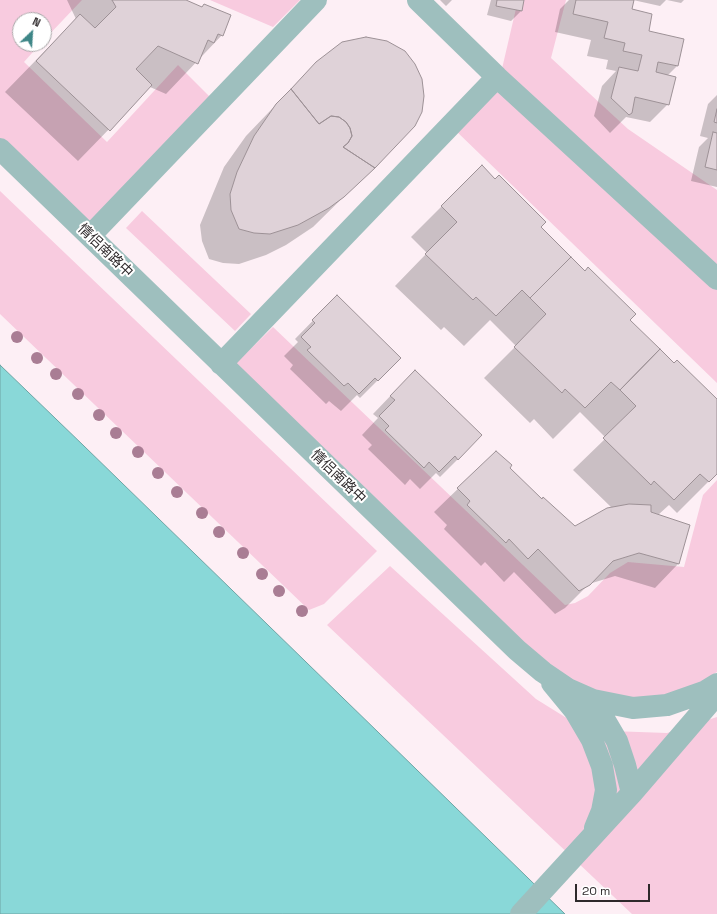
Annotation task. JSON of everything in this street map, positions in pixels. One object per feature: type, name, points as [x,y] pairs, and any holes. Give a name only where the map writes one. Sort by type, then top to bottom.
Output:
[{"type":"street","points":[[90,236],[316,0]]},
{"type":"street","points":[[418,0],[497,77],[717,279]]},
{"type":"street","points":[[221,364],[497,77]]},
{"type":"street","name":"情侣南路中","points":[[0,149],[517,650],[543,672],[568,689],[593,700],[633,708],[667,705],[704,692],[717,684]]},
{"type":"street","points":[[543,672],[575,711],[592,740],[602,766],[606,790],[602,811],[590,840]]},
{"type":"street","points":[[521,914],[632,793],[717,694]]},
{"type":"street","points":[[593,700],[616,741],[626,765],[632,793]]},
{"type":"shaded area","points":[[0,0],[82,0],[52,32],[52,12],[12,12],[12,52],[33,52],[24,62],[107,142],[178,65],[211,98],[88,225],[0,139]]},
{"type":"shaded area","points":[[210,0],[300,0],[273,27]]},
{"type":"shaded area","points":[[518,0],[566,0],[551,58],[628,129],[717,190],[717,270],[501,73]]},
{"type":"shaded area","points":[[495,89],[717,290],[717,383],[454,129]]},
{"type":"shaded area","points":[[0,191],[377,551],[324,604],[309,610],[0,314]]},
{"type":"shaded area","points":[[142,211],[251,314],[235,331],[126,228]]},
{"type":"shaded area","points":[[273,327],[565,605],[575,603],[588,596],[610,573],[628,562],[684,567],[703,495],[717,480],[717,672],[697,685],[668,695],[635,698],[597,692],[577,684],[526,648],[235,364]]},
{"type":"shaded area","points":[[390,566],[536,699],[565,717],[611,731],[667,733],[717,717],[717,914],[632,914],[327,625]]},
{"type":"water","points":[[0,365],[84,446],[565,914],[0,914]]},
{"type":"building","points":[[112,0],[186,0],[202,7],[204,4],[231,15],[223,36],[218,34],[214,43],[208,40],[198,64],[158,46],[136,69],[152,85],[110,131],[36,61],[44,52],[52,52],[52,44],[80,14],[95,28],[116,7]]},
{"type":"building","points":[[497,0],[524,0],[522,11],[496,6]]},
{"type":"building","points":[[576,0],[634,0],[632,9],[652,14],[649,31],[684,39],[678,66],[658,62],[656,72],[676,77],[669,105],[635,97],[632,113],[629,115],[611,98],[619,67],[638,71],[642,55],[623,51],[625,43],[604,38],[608,22],[573,14]]},
{"type":"building","points":[[366,37],[387,41],[405,51],[415,64],[422,79],[424,96],[422,112],[415,126],[375,168],[343,147],[348,143],[352,136],[350,128],[346,122],[339,117],[331,116],[319,124],[291,89],[316,62],[342,42]]},
{"type":"building","points":[[291,89],[319,124],[331,116],[339,117],[346,122],[350,128],[352,136],[348,143],[343,147],[375,168],[344,197],[329,208],[298,225],[270,234],[254,233],[239,229],[231,210],[230,194],[237,172],[254,136],[276,104]]},
{"type":"building","points":[[717,109],[717,123],[714,122]]},
{"type":"building","points":[[713,132],[717,133],[717,170],[705,167]]},
{"type":"building","points":[[482,165],[495,179],[499,175],[546,222],[541,227],[571,257],[530,298],[522,290],[496,316],[476,297],[473,300],[425,254],[457,222],[441,206]]},
{"type":"building","points":[[571,257],[585,271],[588,267],[636,314],[630,320],[660,349],[620,390],[611,382],[585,408],[565,389],[562,393],[514,347],[546,314],[530,298]]},
{"type":"building","points":[[337,295],[401,358],[378,381],[375,378],[359,394],[348,383],[344,386],[307,350],[311,347],[301,337],[315,323],[312,320]]},
{"type":"building","points":[[660,349],[674,363],[677,360],[717,399],[717,474],[709,482],[700,474],[674,500],[654,481],[651,485],[603,438],[636,406],[620,390]]},
{"type":"building","points":[[415,370],[482,435],[458,460],[455,456],[439,472],[429,462],[424,468],[385,430],[389,426],[379,416],[395,400],[390,396]]},
{"type":"building","points":[[496,451],[512,465],[510,468],[542,499],[543,497],[575,526],[607,508],[629,504],[651,505],[651,512],[690,525],[679,564],[639,553],[613,561],[590,585],[579,591],[538,549],[528,559],[509,539],[506,543],[467,505],[470,501],[457,488]]}]
